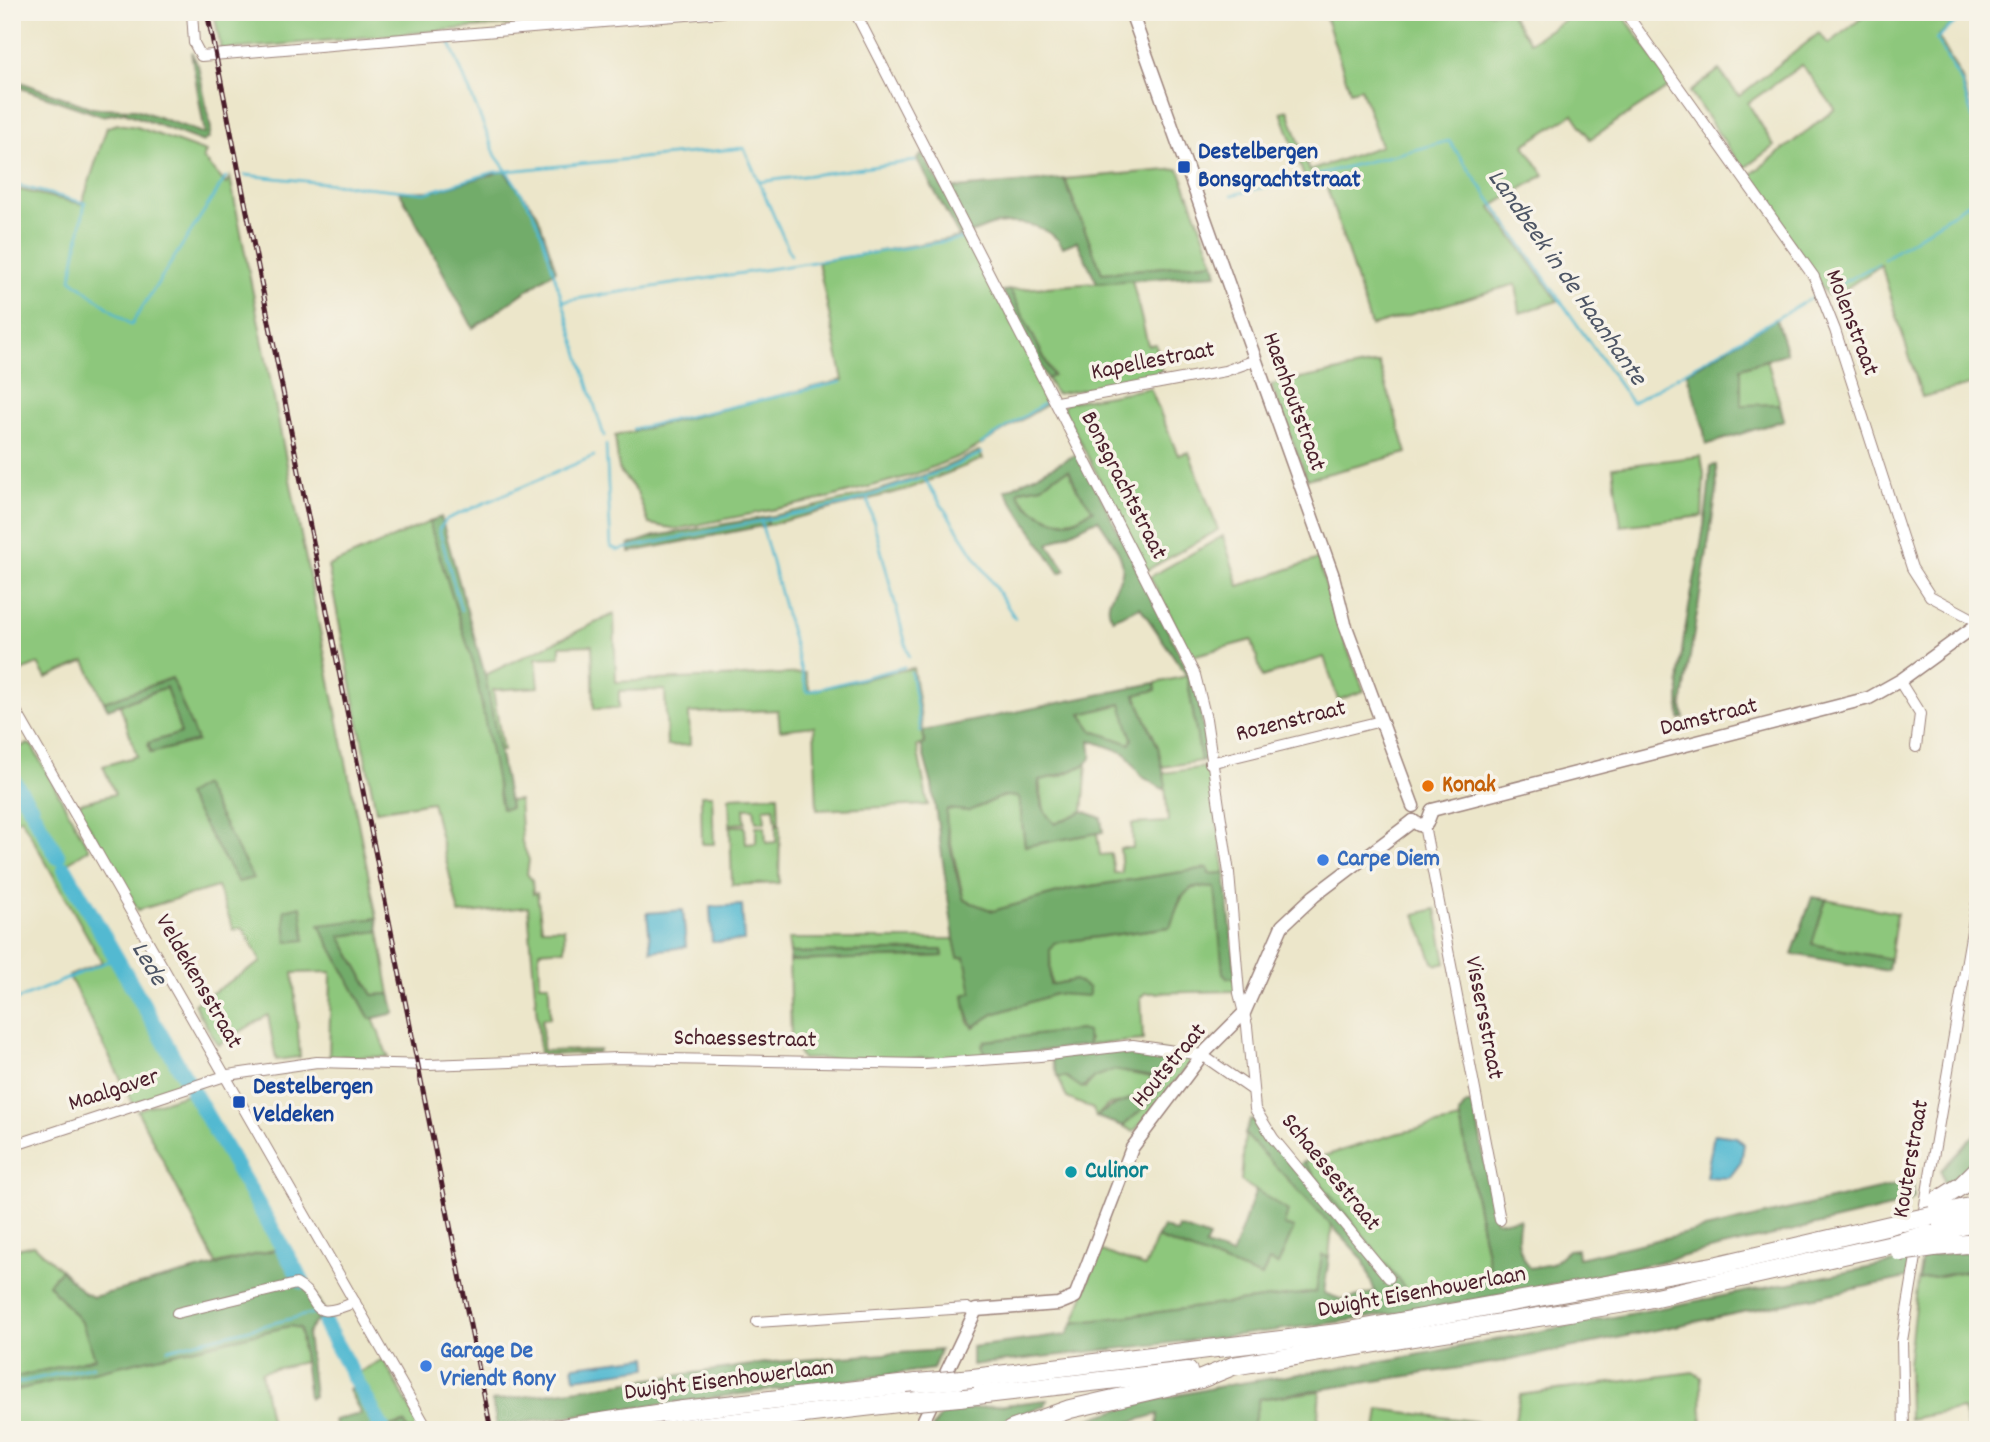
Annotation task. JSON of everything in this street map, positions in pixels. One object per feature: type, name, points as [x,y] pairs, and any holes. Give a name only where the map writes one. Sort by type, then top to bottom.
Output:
[{"type":"highway","points":[[1931,1210],[1978,1169]]},
{"type":"highway","points":[[1931,1210],[1978,1205]]},
{"type":"highway","name":"Dwight Eisenhowerlaan","points":[[548,1430],[683,1410],[1338,1333],[1718,1265],[1874,1230],[1885,1219],[1904,1218],[1931,1210]]},
{"type":"highway","points":[[1932,1241],[1978,1222]]},
{"type":"highway","points":[[1932,1241],[1978,1243]]},
{"type":"highway","name":"Dwight Eisenhowerlaan","points":[[669,1430],[1233,1366],[1638,1301],[1809,1262],[1932,1241]]},
{"type":"highway","points":[[1011,1430],[1070,1409],[1201,1378],[1233,1366]]},
{"type":"street","points":[[192,12],[194,43],[201,56],[722,12]]},
{"type":"street","name":"Bonsgrachtstraat","points":[[855,12],[1195,675],[1206,719],[1210,763],[1229,873],[1239,993],[1244,1013]]},
{"type":"street","name":"Haenhoutstraat","points":[[1131,12],[1333,576],[1340,608],[1413,806]]},
{"type":"street","name":"Molenstraat","points":[[1625,12],[1814,277],[1834,328],[1912,568],[1930,596],[1973,618],[1978,624]]},
{"type":"street","name":"Kapellestraat","points":[[1056,402],[1225,371],[1255,360]]},
{"type":"street","name":"Damstraat","points":[[1432,810],[1869,698],[1900,682],[1978,624]]},
{"type":"street","points":[[1900,682],[1920,714],[1916,747]]},
{"type":"street","name":"Veldekensstraat","points":[[12,704],[228,1075],[428,1430]]},
{"type":"street","name":"Rozenstraat","points":[[1210,763],[1381,721]]},
{"type":"street","points":[[1423,802],[1432,810],[1431,819],[1419,823],[1410,813],[1413,806],[1423,802]]},
{"type":"street","name":"Houtstraat","points":[[757,1322],[967,1308],[974,1312],[983,1307],[1065,1303],[1075,1297],[1132,1148],[1202,1055],[1244,1013],[1275,940],[1290,916],[1419,823]]},
{"type":"street","name":"Vissersstraat","points":[[1419,823],[1500,1220]]},
{"type":"street","name":"Kouterstraat","points":[[1905,1430],[1901,1368],[1905,1318],[1978,897]]},
{"type":"street","name":"Schaessestraat","points":[[1244,1013],[1251,1089],[1260,1121],[1389,1278]]},
{"type":"street","name":"Schaessestraat","points":[[228,1075],[317,1062],[436,1065],[618,1058],[936,1063],[1040,1056],[1133,1045],[1202,1055],[1251,1089]]},
{"type":"street","name":"Maalgaver","points":[[12,1146],[228,1075]]},
{"type":"street","points":[[177,1313],[296,1284],[303,1289],[313,1306],[322,1310],[334,1311],[355,1302]]},
{"type":"street","points":[[919,1430],[974,1312]]},
{"type":"green space","points":[[214,12],[649,12],[221,50]]},
{"type":"green space","points":[[1324,12],[1509,12],[1530,42],[1578,12],[1621,12],[1672,85],[1590,139],[1573,114],[1524,145],[1544,175],[1491,207],[1558,301],[1520,313],[1516,284],[1371,326],[1323,175],[1305,179],[1281,112],[1288,110],[1309,171],[1381,146],[1361,88],[1350,91]]},
{"type":"green space","points":[[1869,12],[1968,12],[1938,36],[1962,79],[1978,136],[1978,383],[1922,397],[1881,265],[1845,289],[1827,295],[1748,177],[1835,109],[1802,65],[1748,103],[1774,146],[1743,169],[1690,92],[1719,70],[1739,96],[1819,33],[1829,44]]},
{"type":"green space","points":[[191,52],[198,65],[211,129],[209,138],[203,142],[124,112],[102,116],[12,85],[12,79],[92,108],[136,109],[205,134]]},
{"type":"green space","points":[[118,124],[137,127],[206,152],[203,158],[226,184],[230,177],[377,918],[320,926],[370,1019],[373,1018],[388,1057],[329,1056],[331,972],[293,973],[300,1057],[276,1060],[268,1015],[218,1045],[194,1004],[261,962],[243,928],[234,930],[217,887],[138,910],[76,804],[115,794],[103,766],[137,756],[120,705],[166,687],[181,733],[148,743],[150,753],[197,741],[172,678],[104,702],[85,661],[46,678],[38,664],[12,675],[12,524],[18,517],[12,508],[12,188],[82,204],[107,127]]},
{"type":"green space","points":[[922,154],[943,189],[1064,179],[1102,273],[1214,262],[1217,274],[1097,283],[1077,241],[1063,247],[1043,229],[1016,223],[997,224],[959,236],[917,159]]},
{"type":"green space","points":[[1179,169],[1214,262],[1102,273],[1065,179]]},
{"type":"green space","points":[[504,171],[537,213],[556,270],[473,328],[400,192],[433,191]]},
{"type":"green space","points":[[965,236],[1053,401],[965,454],[913,475],[820,500],[677,529],[649,524],[637,492],[619,470],[615,436],[843,380],[818,262]]},
{"type":"green space","points":[[1132,280],[1148,345],[1156,344],[1162,376],[1056,394],[1047,379],[1053,375],[1010,290]]},
{"type":"green space","points":[[1010,290],[1053,376],[1047,379],[1003,291]]},
{"type":"green space","points":[[1776,319],[1787,353],[1741,368],[1741,405],[1780,404],[1784,420],[1706,445],[1687,373]]},
{"type":"green space","points":[[1767,360],[1780,404],[1741,406],[1741,368]]},
{"type":"green space","points":[[1379,363],[1407,453],[1307,479],[1271,385]]},
{"type":"green space","points":[[1150,388],[1178,455],[1189,452],[1218,530],[1147,570],[1063,409],[1065,403]]},
{"type":"green space","points":[[979,451],[983,459],[908,489],[768,525],[767,517],[902,483]]},
{"type":"green space","points":[[1079,453],[1197,689],[1208,760],[1201,761],[1187,676],[1140,607],[1113,619],[1109,612],[1111,598],[1121,577],[1122,563],[1098,519],[1048,544],[1066,570],[1060,573],[1005,491]],"holes":[[[1069,470],[1077,489],[1093,510],[1075,520],[1065,522],[1033,510],[1018,493],[1020,490],[1042,486],[1053,477]]]},
{"type":"green space","points":[[1701,456],[1704,474],[1702,516],[1621,526],[1613,467]]},
{"type":"green space","points":[[1716,465],[1717,490],[1682,706],[1684,718],[1680,719],[1681,657],[1708,497],[1710,466]]},
{"type":"green space","points":[[1069,470],[1077,489],[1093,509],[1077,518],[1065,521],[1049,518],[1033,510],[1018,493],[1020,490],[1042,486],[1053,477]]},
{"type":"green space","points":[[441,517],[485,675],[510,808],[502,809],[474,666],[429,522]]},
{"type":"green space","points":[[767,517],[768,525],[630,552],[629,545],[655,536]]},
{"type":"green space","points":[[429,522],[474,666],[510,808],[509,801],[519,800],[522,842],[529,860],[527,874],[532,880],[533,894],[537,893],[542,928],[564,928],[565,949],[539,951],[540,984],[549,984],[550,1018],[542,1019],[543,1051],[599,1050],[598,1053],[540,1055],[528,907],[459,914],[432,802],[376,811],[328,566]]},
{"type":"green space","points":[[1223,536],[1239,586],[1318,559],[1335,617],[1364,691],[1338,700],[1324,657],[1262,677],[1252,640],[1192,656],[1150,577]]},
{"type":"green space","points":[[614,614],[616,682],[805,673],[810,691],[913,668],[925,745],[917,746],[928,805],[817,810],[814,726],[780,730],[778,710],[689,713],[690,745],[667,746],[665,690],[619,691],[619,708],[594,709],[592,645],[560,646],[560,657],[536,658],[539,687],[493,690],[503,751],[499,751],[485,675]]},
{"type":"green space","points":[[1187,676],[1201,761],[1162,767],[1158,747],[1135,694],[1156,690],[1155,683]]},
{"type":"green space","points":[[172,678],[197,741],[151,753],[148,743],[181,733],[166,687],[108,709],[104,702]]},
{"type":"green space","points":[[1155,683],[1156,690],[1135,695],[1158,747],[1166,785],[1163,789],[1141,776],[1125,753],[1090,740],[1091,758],[1068,772],[1039,780],[1039,792],[1044,809],[1055,824],[1083,811],[1101,818],[1103,832],[1025,846],[1019,797],[1003,796],[969,811],[947,809],[949,840],[958,880],[964,900],[993,911],[1072,889],[1208,868],[1209,874],[1225,873],[1236,977],[1228,978],[1223,973],[1215,888],[1193,887],[1181,897],[1170,927],[1054,943],[1050,950],[1050,985],[1075,980],[1089,988],[1089,996],[1055,994],[994,1014],[973,1027],[966,1010],[964,995],[972,992],[965,957],[958,958],[954,939],[932,785],[921,745],[925,744],[923,731]],"holes":[[[1121,704],[1132,739],[1130,744],[1093,731],[1081,714]]]},
{"type":"green space","points":[[1122,704],[1132,739],[1130,744],[1093,731],[1081,714]]},
{"type":"green space","points":[[28,744],[32,746],[89,849],[66,864],[192,1082],[133,1104],[69,976],[102,962],[21,818],[12,822],[12,749]]},
{"type":"green space","points":[[1087,764],[1083,811],[1056,824],[1045,815],[1039,780],[1060,776]]},
{"type":"green space","points":[[1205,767],[1210,771],[1225,873],[1209,874],[1207,868],[1072,889],[993,911],[964,900],[945,818],[947,809],[967,811],[1001,797],[1019,797],[1025,846],[1097,833],[1100,855],[1111,854],[1114,873],[1122,873],[1120,848],[1133,848],[1132,824],[1168,822],[1164,773]]},
{"type":"green space","points":[[203,785],[253,878],[238,882],[186,795]]},
{"type":"green space","points":[[701,795],[712,795],[714,844],[702,844]]},
{"type":"green space","points":[[778,795],[779,822],[776,823],[774,807],[764,808],[765,822],[756,822],[754,808],[744,808],[745,823],[730,824],[729,797]]},
{"type":"green space","points":[[776,825],[780,825],[779,883],[732,885],[730,826],[745,826],[746,844],[756,843],[756,826],[765,826],[766,843],[776,842]]},
{"type":"green space","points":[[1203,886],[1215,887],[1237,991],[1145,993],[1141,997],[1143,1040],[1088,1045],[1089,1039],[1080,1030],[986,1041],[987,1056],[974,1058],[802,1059],[791,1040],[789,961],[943,956],[942,950],[790,953],[788,939],[954,939],[958,957],[965,956],[972,993],[964,995],[969,1023],[974,1027],[994,1014],[1055,994],[1083,994],[1063,982],[1051,986],[1050,950],[1054,943],[1170,927],[1184,895]]},
{"type":"green space","points":[[1812,897],[1826,899],[1812,944],[1890,959],[1888,971],[1792,954]]},
{"type":"green space","points":[[1826,899],[1897,913],[1890,959],[1811,944]]},
{"type":"green space","points":[[301,906],[305,940],[287,942],[284,910]]},
{"type":"green space","points":[[1436,909],[1446,963],[1438,965],[1433,962],[1415,914]]},
{"type":"green space","points":[[377,918],[379,931],[340,936],[373,995],[390,994],[395,1013],[370,1019],[319,925]]},
{"type":"green space","points":[[379,931],[390,994],[373,995],[340,936]]},
{"type":"green space","points":[[942,950],[943,956],[789,961],[790,953]]},
{"type":"green space","points":[[1080,1030],[1087,1032],[1088,1045],[992,1057],[987,1056],[982,1046],[985,1041]]},
{"type":"green space","points":[[1125,1050],[1156,1050],[1171,1064],[1171,1071],[1149,1103],[1123,1126],[1096,1117],[1141,1092],[1152,1077],[1113,1070],[1095,1077],[1082,1088],[1066,1077],[1058,1077],[1051,1058]]},
{"type":"green space","points":[[1156,1050],[1191,1057],[1192,1061],[1134,1132],[1123,1126],[1163,1087]]},
{"type":"green space","points":[[1113,1070],[1148,1075],[1152,1080],[1129,1102],[1108,1105],[1096,1117],[1093,1109],[1067,1098],[1058,1077],[1066,1077],[1085,1088],[1095,1077]]},
{"type":"green space","points":[[199,1090],[286,1247],[216,1264],[137,1110]]},
{"type":"green space","points":[[1466,1104],[1474,1104],[1496,1221],[1520,1219],[1519,1244],[1522,1256],[1530,1268],[1552,1264],[1568,1250],[1577,1249],[1578,1258],[1913,1181],[1914,1197],[1908,1203],[1742,1243],[1465,1302],[1281,1330],[972,1365],[972,1347],[1067,1335],[1073,1323],[1316,1292],[1322,1255],[1329,1257],[1324,1293],[1343,1300],[1375,1292],[1363,1259],[1245,1134],[1250,1120],[1254,1120],[1294,1169],[1304,1162],[1409,1293],[1491,1274],[1459,1114]]},
{"type":"green space","points":[[1460,1120],[1491,1275],[1408,1293],[1304,1162],[1395,1134]]},
{"type":"green space","points":[[1978,1131],[1978,1157],[1945,1186],[1941,1170]]},
{"type":"green space","points":[[1245,1134],[1332,1225],[1329,1257],[1322,1256],[1317,1292],[1074,1323],[1099,1250],[1145,1267],[1157,1238],[1262,1277],[1287,1211],[1241,1181]]},
{"type":"green space","points":[[1256,1190],[1288,1211],[1284,1225],[1294,1228],[1278,1265],[1269,1261],[1262,1277],[1157,1238],[1163,1227],[1177,1233],[1179,1227],[1209,1238],[1205,1246],[1232,1255]]},
{"type":"green space","points":[[34,1245],[61,1270],[48,1284],[82,1323],[96,1358],[12,1378],[12,1250]]},
{"type":"green space","points":[[286,1247],[324,1310],[307,1334],[314,1396],[309,1398],[300,1328],[290,1326],[12,1391],[12,1378],[95,1358],[82,1323],[48,1284],[61,1270],[84,1293],[93,1297]]},
{"type":"green space","points":[[1978,1252],[1978,1269],[1918,1280],[1922,1257]]},
{"type":"green space","points":[[1909,1260],[1907,1278],[1511,1360],[1259,1399],[1252,1430],[1157,1430],[1158,1414],[1104,1430],[1055,1430],[1136,1404],[1222,1386],[1401,1358]]},
{"type":"green space","points":[[1978,1269],[1978,1430],[1968,1430],[1963,1409],[1909,1419],[1908,1364],[1918,1280]]},
{"type":"green space","points":[[290,1326],[300,1328],[304,1362],[261,1372],[272,1430],[12,1430],[12,1391]]},
{"type":"green space","points":[[940,1350],[933,1369],[497,1426],[492,1401],[773,1362]]},
{"type":"green space","points":[[383,1359],[422,1430],[408,1430],[404,1423],[384,1428],[356,1374]]},
{"type":"green space","points":[[1693,1372],[1701,1377],[1702,1430],[1513,1430],[1520,1395]]},
{"type":"green space","points":[[360,1383],[384,1428],[405,1423],[408,1430],[336,1430],[334,1420],[361,1414],[349,1390]]},
{"type":"green space","points":[[1320,1391],[1317,1430],[1252,1430],[1259,1399]]},
{"type":"green space","points":[[1047,1400],[1045,1406],[1029,1411],[1015,1424],[1002,1430],[931,1430],[943,1412]]},
{"type":"green space","points":[[1379,1409],[1496,1424],[1496,1430],[1376,1430]]},
{"type":"water","points":[[742,905],[744,941],[712,942],[710,907]]},
{"type":"water","points":[[683,910],[686,947],[651,951],[647,913]]},
{"type":"water","points":[[1714,1134],[1736,1137],[1744,1144],[1741,1162],[1729,1178],[1706,1177]]},
{"type":"water","points":[[647,1357],[648,1368],[575,1378],[573,1366]]},
{"type":"waterway","points":[[1967,12],[1936,39],[1962,84],[1978,135]]},
{"type":"waterway","points":[[450,43],[496,156],[507,171],[744,148],[791,255]]},
{"type":"waterway","name":"Landbeek in de Haanhante","points":[[1319,174],[1449,141],[1632,403],[1818,294]]},
{"type":"waterway","points":[[759,182],[915,161]]},
{"type":"waterway","points":[[245,175],[425,193],[494,172],[507,171],[532,210],[543,238],[604,436]]},
{"type":"waterway","points":[[12,184],[85,203],[71,279],[131,325],[226,177]]},
{"type":"waterway","name":"Landbeek in de Haanhante","points":[[1232,195],[1303,178]]},
{"type":"waterway","name":"Landbeek in de Haanhante","points":[[1884,259],[1978,197]]},
{"type":"waterway","points":[[563,301],[961,239]]},
{"type":"waterway","name":"Landbeek in de Haanhante","points":[[1829,290],[1878,264]]},
{"type":"waterway","points":[[633,429],[841,382]]},
{"type":"waterway","points":[[981,444],[1045,403]]},
{"type":"waterway","points":[[606,445],[611,547],[618,550],[849,503],[945,470],[982,453]]},
{"type":"waterway","points":[[461,610],[439,529],[447,519],[594,456]]},
{"type":"waterway","points":[[924,478],[1015,618]]},
{"type":"waterway","points":[[867,497],[909,656]]},
{"type":"waterway","points":[[761,522],[807,692],[904,667]]},
{"type":"waterway","points":[[911,672],[921,732]]},
{"type":"waterway","name":"Lede","points":[[12,779],[31,808]]},
{"type":"waterway","name":"Lede","points":[[34,815],[58,857]]},
{"type":"waterway","name":"Lede","points":[[65,869],[189,1084]]},
{"type":"waterway","points":[[12,1002],[116,958]]},
{"type":"waterway","name":"Lede","points":[[193,1092],[302,1281]]},
{"type":"waterway","points":[[168,1349],[318,1312]]},
{"type":"waterway","name":"Lede","points":[[325,1324],[383,1430]]},
{"type":"waterway","points":[[12,1384],[93,1366]]},
{"type":"railway","points":[[207,12],[491,1430]]},
{"type":"place","name":"Destelbergen Bonsgrachtstraat","points":[[1184,167]]},
{"type":"place","name":"Konak","points":[[1428,786]]},
{"type":"place","name":"Carpe Diem","points":[[1323,860]]},
{"type":"place","name":"Destelbergen Veldeken","points":[[239,1102]]},
{"type":"place","name":"Culinor","points":[[1071,1172]]},
{"type":"place","name":"Garage De Vriendt Rony","points":[[426,1366]]}]
